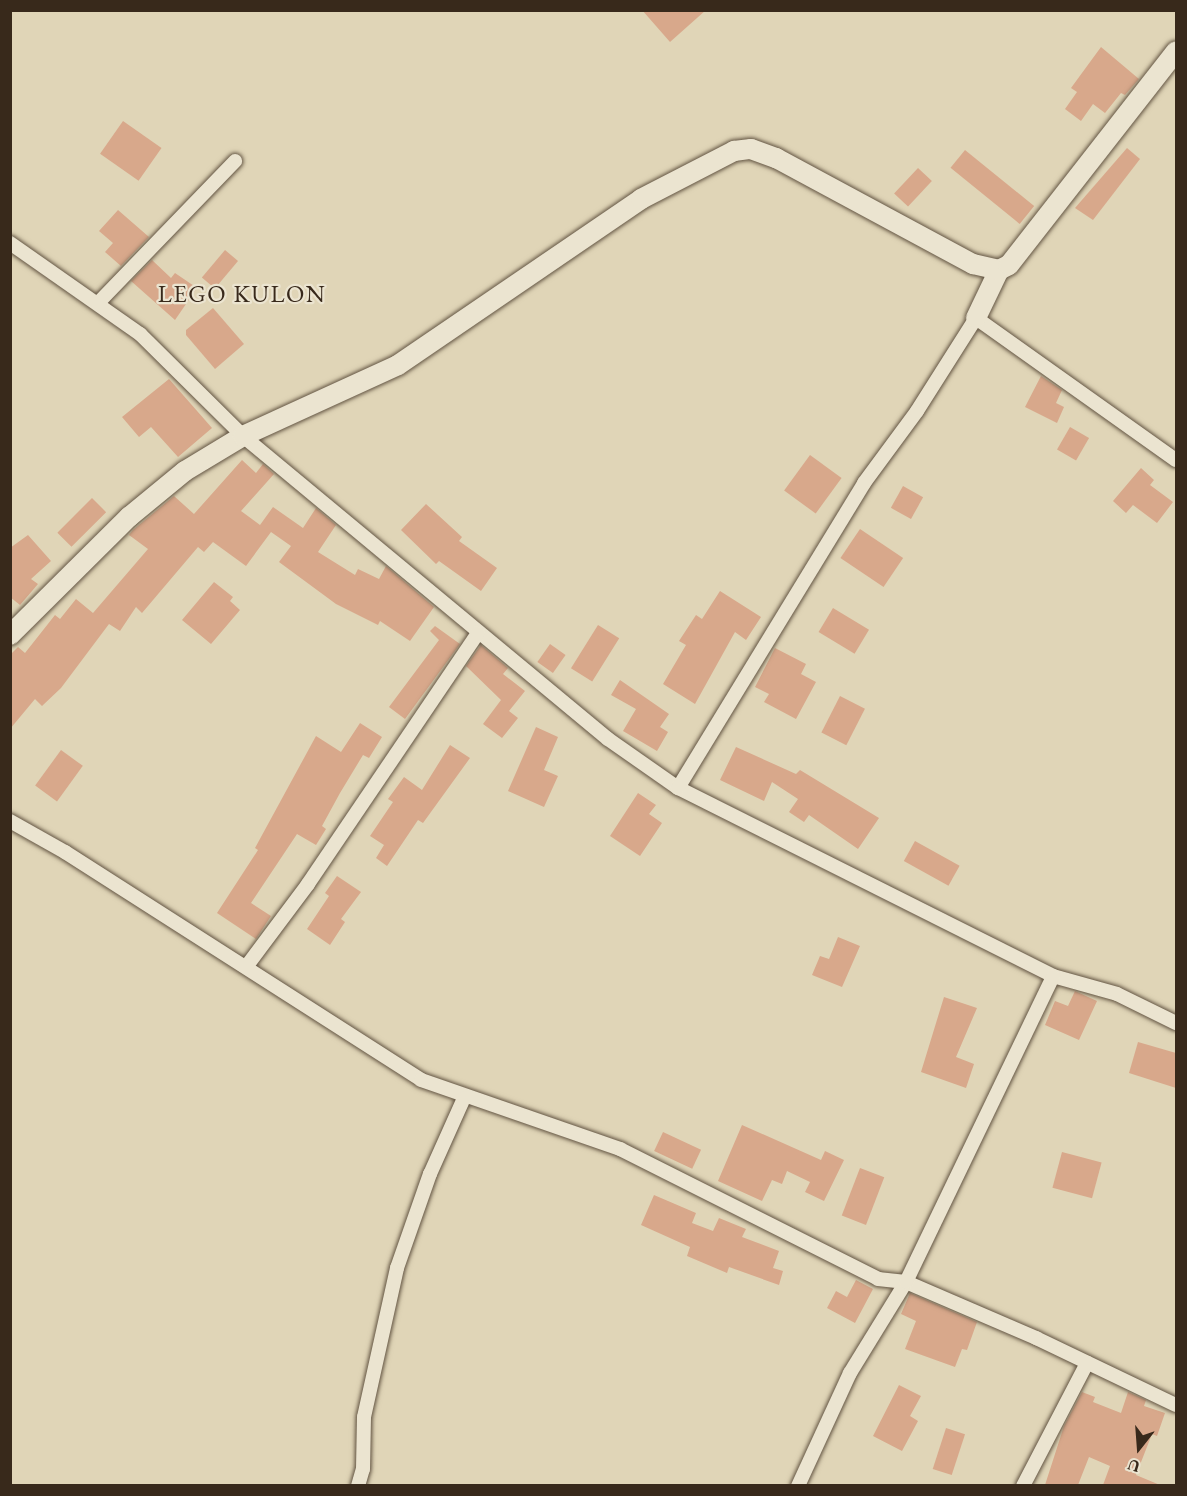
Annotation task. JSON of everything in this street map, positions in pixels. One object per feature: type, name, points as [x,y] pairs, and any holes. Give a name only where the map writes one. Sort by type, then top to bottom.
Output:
[{"type":"street","points":[[678,788],[864,483],[917,411],[976,318],[999,270],[1019,255],[1176,51]]},
{"type":"street","points":[[10,635],[129,518],[185,471],[243,436],[398,365],[641,198],[742,149],[776,158],[973,264],[999,270]]},
{"type":"street","points":[[99,302],[235,161]]},
{"type":"street","points":[[10,243],[99,302],[178,369],[243,436],[608,739],[678,788],[1053,976],[1116,994],[1176,1023]]},
{"type":"street","points":[[976,318],[1176,460]]},
{"type":"street","points":[[246,967],[308,884],[478,633]]},
{"type":"street","points":[[10,821],[246,967],[387,1060],[464,1098],[620,1149],[878,1279],[906,1282],[1176,1405]]},
{"type":"street","points":[[798,1485],[850,1373],[906,1282],[1053,976]]},
{"type":"street","points":[[358,1485],[364,1417],[397,1268],[430,1174],[464,1098]]},
{"type":"street","points":[[1023,1485],[1087,1363]]},
{"type":"building","points":[[642,10],[706,10],[670,42]]},
{"type":"building","points":[[1101,47],[1139,79],[1125,95],[1121,93],[1105,113],[1093,104],[1081,121],[1065,109],[1077,92],[1071,88]]},
{"type":"building","points":[[123,121],[162,148],[139,181],[100,154]]},
{"type":"building","points":[[1127,148],[1140,159],[1093,220],[1075,208]]},
{"type":"building","points":[[965,150],[1034,206],[1020,224],[951,168]]},
{"type":"building","points":[[918,168],[932,181],[908,207],[894,194]]},
{"type":"building","points":[[118,210],[149,237],[121,266],[105,252],[113,243],[99,231]]},
{"type":"building","points":[[225,250],[238,261],[215,289],[202,278]]},
{"type":"building","points":[[152,260],[171,278],[175,273],[197,288],[175,320],[131,281]]},
{"type":"building","points":[[213,308],[244,344],[215,369],[186,335],[186,330]]},
{"type":"building","points":[[1041,376],[1062,390],[1056,403],[1064,407],[1057,423],[1025,407]]},
{"type":"building","points":[[169,379],[212,428],[178,457],[151,427],[139,437],[122,417]]},
{"type":"building","points":[[1070,427],[1089,438],[1076,461],[1057,450]]},
{"type":"building","points":[[810,455],[842,478],[816,514],[784,491]]},
{"type":"building","points":[[242,460],[256,473],[263,464],[274,474],[241,511],[260,525],[273,507],[303,528],[316,508],[336,525],[318,552],[355,575],[358,569],[379,579],[386,566],[434,607],[410,641],[380,621],[378,625],[336,604],[279,562],[291,546],[271,532],[246,566],[213,542],[204,552],[198,547],[142,613],[136,607],[120,631],[109,624],[61,688],[42,706],[35,699],[10,729],[10,655],[18,647],[25,653],[55,615],[60,619],[76,599],[93,613],[148,549],[129,535],[133,530],[174,496],[194,514]]},
{"type":"building","points":[[1141,468],[1154,480],[1150,485],[1173,502],[1157,523],[1133,505],[1126,513],[1113,501]]},
{"type":"building","points":[[903,486],[923,497],[911,519],[891,508]]},
{"type":"building","points":[[92,498],[106,512],[71,547],[57,533]]},
{"type":"building","points":[[426,504],[462,537],[459,541],[497,568],[481,591],[439,561],[436,564],[401,530]]},
{"type":"building","points":[[860,529],[903,558],[884,587],[840,558]]},
{"type":"building","points":[[28,535],[51,561],[31,579],[38,584],[20,605],[10,597],[10,548]]},
{"type":"building","points":[[214,582],[233,597],[230,601],[240,610],[211,644],[182,620]]},
{"type":"building","points":[[720,591],[761,617],[746,640],[735,632],[695,704],[663,684],[686,645],[679,641],[696,615],[702,619]]},
{"type":"building","points":[[833,608],[869,630],[855,654],[819,632]]},
{"type":"building","points":[[598,625],[619,638],[592,681],[571,668]]},
{"type":"building","points":[[435,626],[460,644],[405,719],[389,707],[439,640],[430,631]]},
{"type":"building","points":[[550,644],[566,655],[553,673],[537,662]]},
{"type":"building","points":[[481,645],[508,668],[503,674],[525,691],[509,711],[518,718],[502,738],[483,724],[501,700],[466,666]]},
{"type":"building","points":[[775,648],[806,664],[801,674],[816,682],[796,719],[764,702],[769,694],[755,687]]},
{"type":"building","points":[[620,680],[669,714],[660,727],[668,732],[657,751],[623,731],[636,709],[611,695]]},
{"type":"building","points":[[840,696],[865,709],[846,745],[821,733]]},
{"type":"building","points":[[360,723],[382,737],[369,758],[363,755],[322,826],[326,829],[316,845],[297,834],[251,903],[271,916],[256,939],[217,913],[258,850],[255,848],[316,736],[341,752]]},
{"type":"building","points":[[536,727],[558,737],[544,770],[558,776],[544,807],[508,791]]},
{"type":"building","points":[[450,745],[470,758],[423,823],[418,820],[387,866],[376,858],[384,845],[370,836],[393,802],[388,799],[404,777],[422,790]]},
{"type":"building","points":[[736,747],[796,774],[800,770],[879,818],[858,849],[809,815],[804,822],[789,812],[798,799],[772,782],[764,801],[720,780]]},
{"type":"building","points":[[61,750],[83,766],[57,801],[35,786]]},
{"type":"building","points":[[638,793],[656,805],[649,814],[662,823],[640,856],[610,836]]},
{"type":"building","points":[[915,841],[960,866],[948,886],[904,861]]},
{"type":"building","points":[[337,876],[361,892],[341,919],[345,922],[330,945],[307,929],[329,896],[325,893]]},
{"type":"building","points":[[838,937],[860,946],[842,987],[812,975],[820,956],[829,959]]},
{"type":"building","points":[[1075,991],[1097,1001],[1079,1040],[1045,1025],[1055,1001],[1068,1006]]},
{"type":"building","points":[[944,997],[977,1008],[956,1057],[974,1064],[966,1088],[921,1072]]},
{"type":"building","points":[[1138,1042],[1176,1053],[1176,1088],[1129,1073]]},
{"type":"building","points":[[742,1125],[821,1160],[825,1151],[844,1160],[824,1201],[805,1192],[810,1182],[787,1171],[782,1184],[772,1180],[762,1201],[718,1181]]},
{"type":"building","points":[[663,1132],[701,1150],[692,1169],[654,1151]]},
{"type":"building","points":[[1062,1152],[1102,1163],[1092,1198],[1052,1188]]},
{"type":"building","points":[[860,1168],[884,1177],[866,1225],[842,1216]]},
{"type":"building","points":[[654,1195],[696,1213],[692,1223],[713,1231],[719,1218],[746,1229],[742,1237],[779,1251],[773,1268],[783,1271],[779,1285],[729,1267],[727,1273],[687,1256],[690,1247],[641,1225]]},
{"type":"building","points":[[856,1280],[873,1289],[855,1323],[827,1308],[836,1291],[847,1297]]},
{"type":"building","points":[[910,1293],[977,1322],[967,1350],[962,1349],[955,1367],[905,1349],[916,1321],[901,1314]]},
{"type":"building","points":[[899,1385],[921,1396],[910,1416],[918,1421],[902,1451],[873,1436]]},
{"type":"building","points":[[1082,1392],[1095,1397],[1093,1402],[1121,1413],[1128,1392],[1146,1400],[1144,1406],[1165,1413],[1157,1436],[1152,1434],[1136,1475],[1160,1485],[1103,1485],[1110,1466],[1089,1457],[1078,1485],[1045,1485],[1064,1426]]},
{"type":"building","points":[[946,1428],[965,1434],[952,1475],[933,1469]]},
{"type":"district","name":"LEGO KULON","points":[[242,294]]}]
